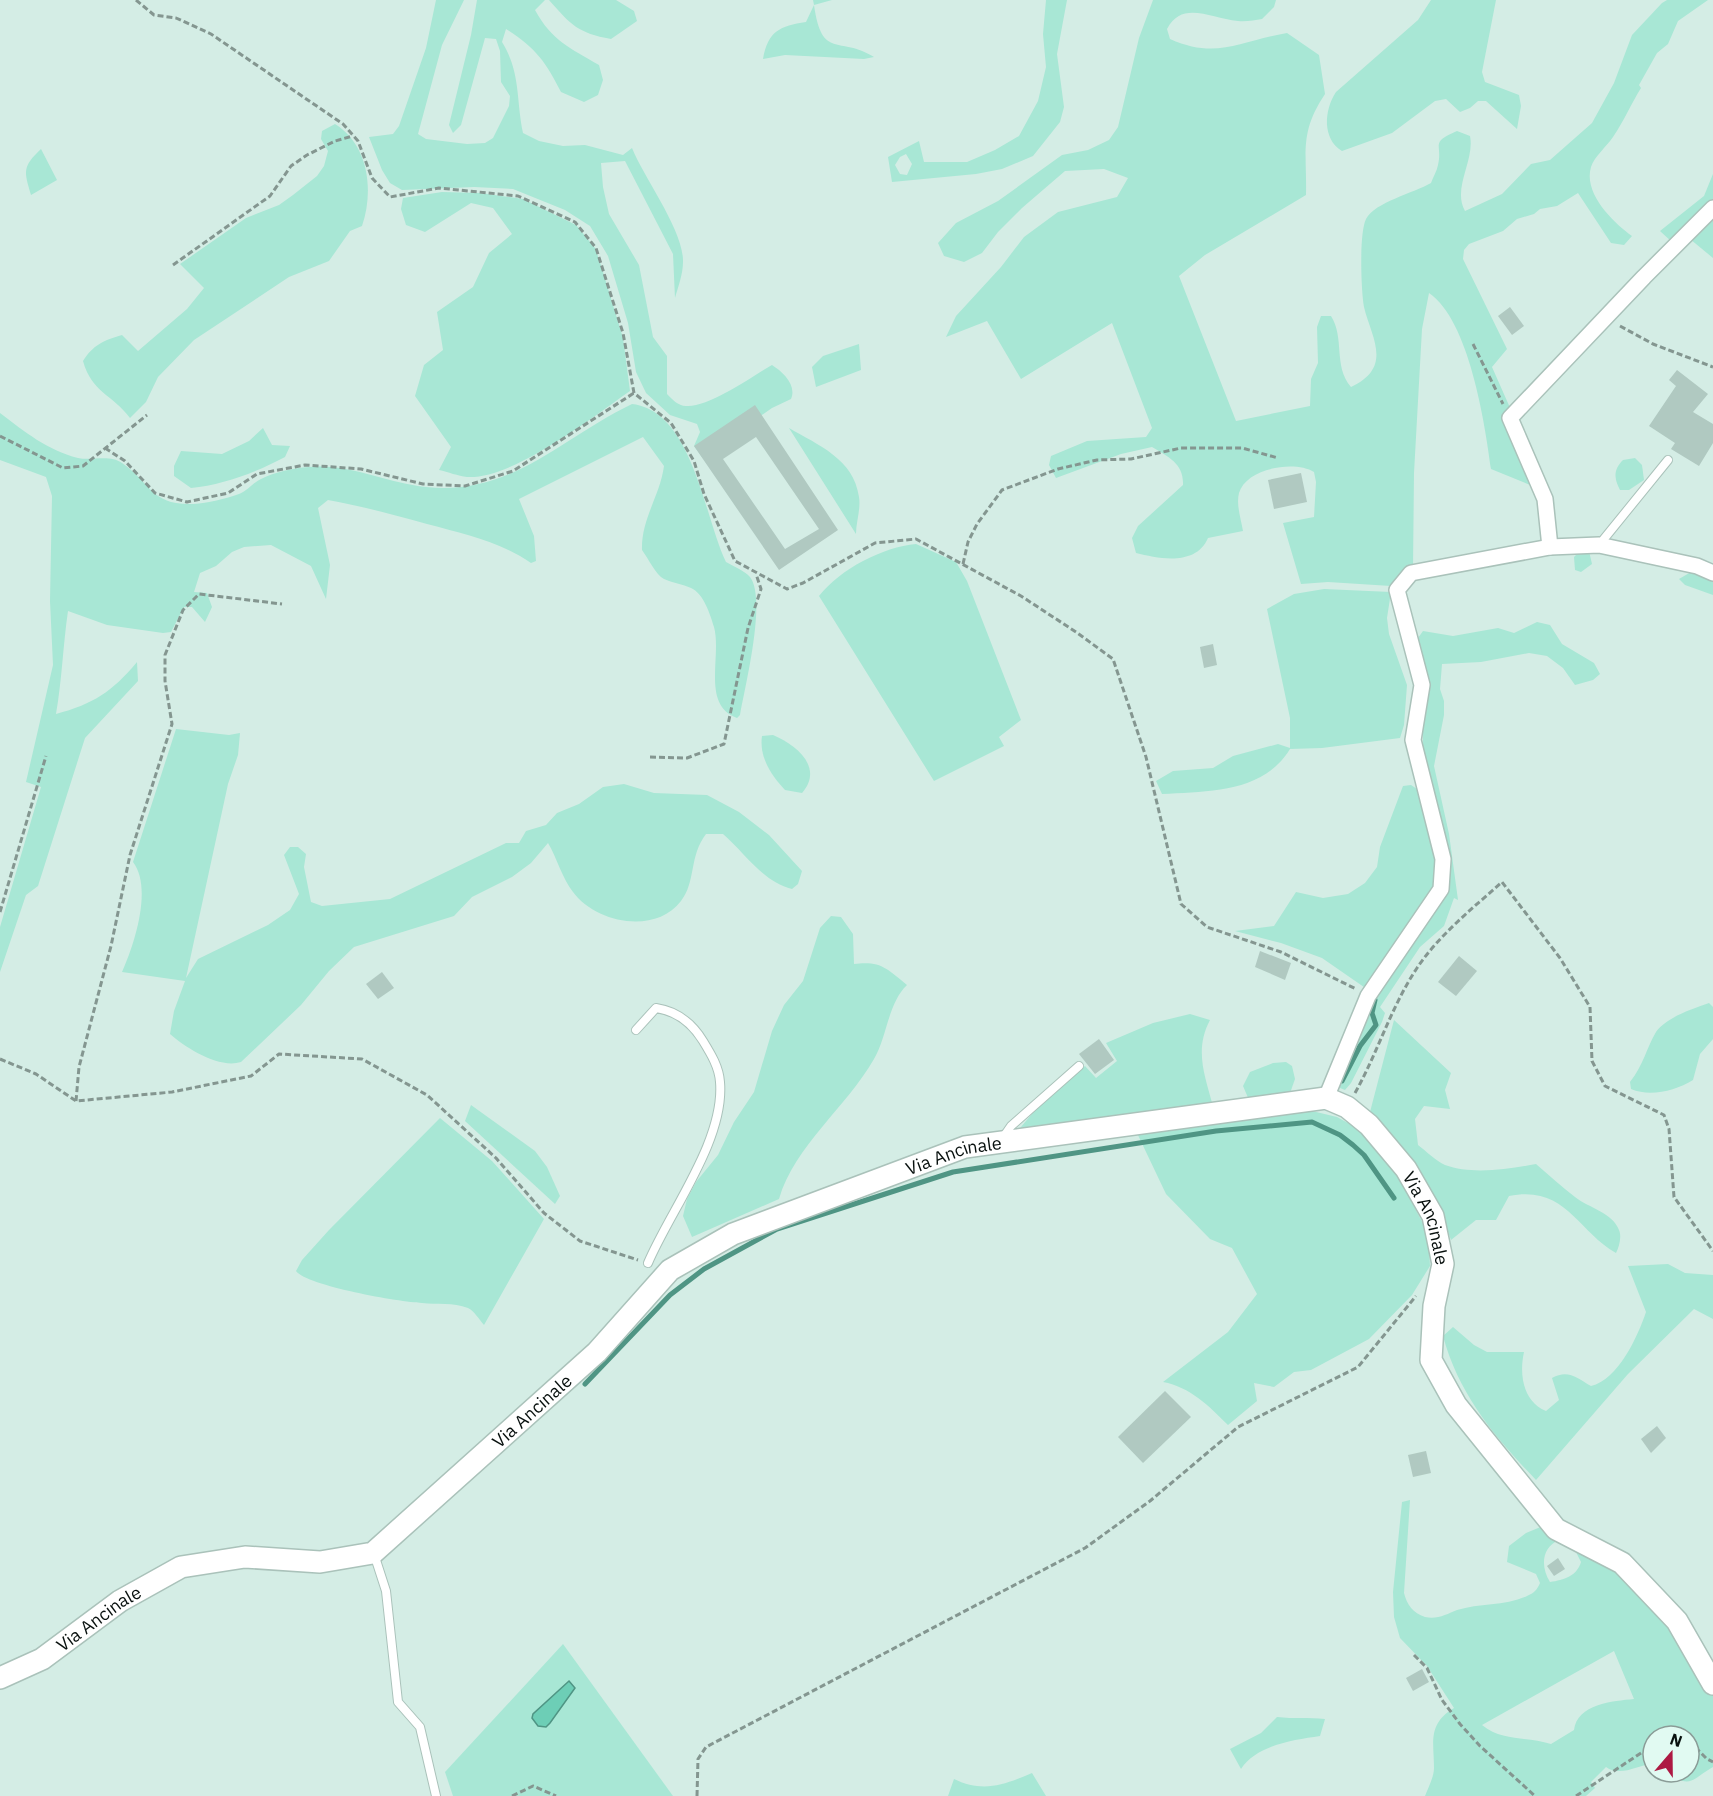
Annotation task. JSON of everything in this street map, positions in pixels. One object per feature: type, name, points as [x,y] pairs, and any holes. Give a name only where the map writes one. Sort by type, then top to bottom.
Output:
[{"type":"main road","name":"Via Ancinale","points":[[0,1678],[42,1659],[120,1601],[181,1567],[245,1557],[320,1562],[373,1553],[597,1352],[670,1270],[733,1234],[965,1147],[1326,1098],[1347,1107],[1369,1125],[1406,1170],[1432,1216],[1443,1264],[1434,1306],[1431,1360],[1456,1405],[1556,1529],[1622,1563],[1677,1622],[1713,1684]]},
{"type":"street","points":[[1550,548],[1545,499],[1510,418],[1607,315],[1713,208]]},
{"type":"street","points":[[1326,1098],[1368,996],[1441,890],[1443,859],[1413,740],[1422,685],[1397,590],[1411,573],[1550,548],[1599,545],[1697,566],[1713,573]]},
{"type":"lane","points":[[1599,545],[1668,460]]},
{"type":"lane","points":[[636,1030],[656,1008],[672,1010],[697,1031],[714,1059],[720,1081],[720,1105],[702,1160],[648,1263]]},
{"type":"lane","points":[[999,1143],[1011,1126],[1079,1066]]},
{"type":"lane","points":[[373,1553],[386,1591],[398,1702],[420,1726],[436,1796]]},
{"type":"path","points":[[136,0],[154,15],[176,18],[211,34],[343,124],[353,136],[372,178],[390,197],[440,188],[518,195],[574,222],[596,248],[623,333],[634,393],[671,423],[694,461],[704,494],[735,561],[787,589],[803,583],[875,543],[916,539],[1021,596],[1113,659],[1146,757],[1181,904],[1206,927],[1281,952],[1333,976],[1368,996]]},
{"type":"path","points":[[173,265],[270,196],[291,166],[335,141],[353,136]]},
{"type":"path","points":[[1607,315],[1626,330],[1653,344],[1713,367]]},
{"type":"path","points":[[1473,344],[1510,418]]},
{"type":"path","points":[[105,448],[125,461],[155,493],[187,502],[228,493],[257,474],[305,465],[361,470],[423,484],[465,486],[513,471],[634,393]]},
{"type":"path","points":[[0,436],[63,468],[82,466],[147,416]]},
{"type":"path","points":[[963,564],[968,542],[977,524],[1002,490],[1058,469],[1096,460],[1131,459],[1191,448],[1242,448],[1278,458]]},
{"type":"path","points":[[650,757],[687,758],[724,744],[748,628],[761,589],[756,572]]},
{"type":"path","points":[[76,1101],[81,1057],[111,946],[130,855],[172,724],[165,681],[165,655],[183,610],[199,594],[282,604]]},
{"type":"path","points":[[0,912],[46,756]]},
{"type":"path","points":[[1347,1107],[1365,1074],[1383,1029],[1418,966],[1461,919],[1502,882],[1560,958],[1590,1007],[1592,1061],[1605,1086],[1664,1115],[1669,1129],[1674,1197],[1713,1251]]},
{"type":"path","points":[[0,1059],[36,1074],[76,1101],[172,1092],[251,1076],[279,1054],[362,1059],[427,1095],[496,1158],[543,1213],[580,1241],[648,1263]]},
{"type":"path","points":[[697,1796],[698,1759],[706,1747],[1085,1548],[1150,1501],[1238,1427],[1358,1367],[1421,1290]]},
{"type":"path","points":[[1414,1655],[1426,1668],[1442,1700],[1461,1724],[1480,1746],[1535,1796]]},
{"type":"path","points":[[1701,1752],[1713,1762]]},
{"type":"path","points":[[1576,1796],[1641,1753]]},
{"type":"path","points":[[512,1796],[533,1786],[556,1796]]},
{"type":"shaded area","points":[[436,0],[464,0],[442,45],[418,134],[426,139],[467,144],[485,143],[493,138],[509,106],[510,96],[501,82],[500,51],[496,39],[485,38],[461,125],[453,133],[449,125],[477,0],[545,0],[535,10],[541,21],[555,37],[599,65],[603,80],[598,95],[584,102],[561,92],[539,56],[525,42],[506,29],[502,42],[515,76],[523,133],[539,141],[563,146],[585,145],[623,155],[632,148],[670,220],[682,249],[682,271],[675,298],[673,254],[625,161],[601,163],[609,214],[639,265],[653,337],[667,356],[667,394],[680,405],[706,402],[772,365],[791,384],[791,399],[772,408],[702,457],[694,446],[700,432],[697,424],[670,415],[646,393],[636,372],[628,323],[608,256],[590,226],[565,210],[513,189],[474,187],[402,190],[390,183],[382,170],[369,137],[393,134],[399,126],[426,48]]},
{"type":"shaded area","points":[[549,0],[616,0],[634,11],[637,21],[611,39],[600,37],[576,27]]},
{"type":"shaded area","points":[[813,0],[832,0],[814,5]]},
{"type":"shaded area","points":[[1046,0],[1067,0],[1057,54],[1064,107],[1060,122],[1033,156],[1002,169],[976,174],[892,182],[888,157],[919,141],[924,162],[967,162],[1019,136],[1038,101],[1046,67],[1043,34]],"holes":[[[906,154],[912,164],[907,175],[900,174],[895,165],[900,157]]]},
{"type":"shaded area","points":[[1153,0],[1276,0],[1274,7],[1262,19],[1250,21],[1198,13],[1180,15],[1167,29],[1170,39],[1202,48],[1215,48],[1287,33],[1319,55],[1325,94],[1311,120],[1308,132],[1306,195],[1205,255],[1179,276],[1236,421],[1310,406],[1311,379],[1318,363],[1317,327],[1321,316],[1331,316],[1335,325],[1342,370],[1351,387],[1364,379],[1372,370],[1376,361],[1376,351],[1364,307],[1362,288],[1362,249],[1366,219],[1378,208],[1396,198],[1431,183],[1437,170],[1439,145],[1443,138],[1457,131],[1470,136],[1470,155],[1461,193],[1465,211],[1502,194],[1531,164],[1550,160],[1592,123],[1614,83],[1632,35],[1662,3],[1667,0],[1708,0],[1678,21],[1668,44],[1657,53],[1639,85],[1641,88],[1621,125],[1591,167],[1590,177],[1596,197],[1609,216],[1632,236],[1624,245],[1611,243],[1578,193],[1557,206],[1540,209],[1534,214],[1517,219],[1503,231],[1469,244],[1464,250],[1463,259],[1507,349],[1492,367],[1511,410],[1540,500],[1530,485],[1491,469],[1479,400],[1465,348],[1455,325],[1443,306],[1429,293],[1422,329],[1414,473],[1413,569],[1391,586],[1328,582],[1301,584],[1283,523],[1314,517],[1316,482],[1314,472],[1306,468],[1272,469],[1251,477],[1243,484],[1238,502],[1243,531],[1208,538],[1202,547],[1186,557],[1166,558],[1136,553],[1132,538],[1138,526],[1183,485],[1178,466],[1152,447],[1121,454],[1056,478],[1049,465],[1051,456],[1087,441],[1146,437],[1152,428],[1112,323],[1021,379],[987,321],[946,337],[956,316],[1001,267],[1024,237],[1058,212],[1117,197],[1128,178],[1104,169],[1065,171],[1022,208],[998,232],[982,253],[964,262],[944,256],[938,243],[956,223],[998,201],[1062,155],[1088,150],[1109,140],[1118,127],[1139,38]]},
{"type":"shaded area","points":[[1431,0],[1496,0],[1482,72],[1485,82],[1519,95],[1521,106],[1517,129],[1486,101],[1478,101],[1470,108],[1460,112],[1446,99],[1435,101],[1392,133],[1342,151],[1331,139],[1327,124],[1329,107],[1336,92],[1418,20]]},
{"type":"shaded area","points":[[814,5],[817,22],[827,40],[874,57],[864,59],[785,55],[763,59],[772,36],[782,28],[806,22]]},
{"type":"shaded area","points":[[335,124],[355,144],[366,170],[368,198],[362,226],[350,231],[329,261],[289,277],[194,340],[158,377],[146,402],[130,418],[92,380],[83,361],[87,355],[100,344],[122,335],[138,351],[187,309],[204,288],[180,264],[246,218],[279,205],[317,176],[324,166],[328,151],[321,139],[322,131]]},
{"type":"shaded area","points":[[41,149],[57,180],[31,195],[26,170],[30,160]]},
{"type":"shaded area","points":[[1713,174],[1713,204],[1672,242],[1660,231],[1704,196]]},
{"type":"shaded area","points":[[442,192],[481,193],[523,199],[576,225],[595,248],[623,338],[630,391],[552,445],[529,458],[485,475],[467,477],[439,470],[451,447],[415,396],[424,365],[443,350],[437,312],[473,287],[489,253],[512,234],[493,208],[471,203],[425,232],[406,225],[401,209],[403,198]]},
{"type":"shaded area","points":[[1713,215],[1713,258],[1690,239]]},
{"type":"shaded area","points":[[859,344],[861,370],[816,387],[812,367],[823,356]]},
{"type":"shaded area","points":[[632,404],[653,411],[669,425],[683,445],[694,469],[726,562],[748,575],[755,588],[756,623],[740,715],[737,718],[726,712],[719,702],[715,678],[716,639],[714,627],[703,600],[691,588],[661,577],[642,550],[644,528],[664,466],[643,437],[519,499],[534,536],[536,561],[531,563],[519,555],[481,539],[328,500],[318,508],[330,565],[326,599],[311,566],[271,545],[244,547],[232,552],[216,566],[200,573],[194,592],[207,593],[212,607],[205,622],[192,607],[184,607],[171,632],[163,633],[107,625],[68,611],[56,714],[81,706],[101,696],[137,662],[138,681],[85,738],[38,886],[26,895],[0,972],[0,927],[41,787],[26,782],[53,665],[50,601],[52,496],[46,477],[0,460],[0,413],[37,440],[56,450],[78,458],[117,460],[160,497],[180,504],[194,504],[234,496],[272,474],[309,467],[339,468],[426,487],[457,487],[484,483],[535,462]]},
{"type":"shaded area","points":[[263,428],[272,445],[290,446],[285,457],[240,477],[215,484],[191,488],[174,476],[174,466],[181,451],[222,454],[249,441]]},
{"type":"shaded area","points":[[789,428],[823,447],[850,473],[859,497],[856,534]]},
{"type":"shaded area","points":[[1635,458],[1642,465],[1644,480],[1629,490],[1620,490],[1616,478],[1617,467],[1623,460]]},
{"type":"shaded area","points":[[916,544],[956,562],[967,581],[1021,720],[999,737],[1004,746],[934,781],[819,596],[838,577],[863,561],[890,550]]},
{"type":"shaded area","points":[[1589,551],[1592,564],[1581,572],[1575,570],[1574,557],[1578,553]]},
{"type":"shaded area","points":[[1691,572],[1713,575],[1713,595],[1685,585],[1679,579]]},
{"type":"shaded area","points":[[1324,589],[1391,592],[1387,618],[1389,634],[1407,685],[1404,725],[1400,738],[1322,748],[1290,749],[1279,763],[1250,782],[1216,790],[1162,794],[1156,781],[1173,771],[1213,768],[1233,756],[1278,744],[1290,748],[1290,718],[1267,609],[1294,594]]},
{"type":"shaded area","points":[[1537,622],[1550,625],[1562,644],[1594,663],[1600,674],[1593,680],[1575,685],[1563,668],[1547,656],[1529,653],[1481,662],[1442,664],[1440,689],[1444,701],[1444,715],[1434,766],[1449,834],[1458,900],[1454,898],[1444,926],[1420,947],[1380,1007],[1385,1013],[1382,1022],[1351,1083],[1345,1090],[1340,1088],[1338,1083],[1374,994],[1322,958],[1281,943],[1235,931],[1274,926],[1296,892],[1323,898],[1348,894],[1365,883],[1377,867],[1380,847],[1403,786],[1411,785],[1423,793],[1423,664],[1418,638],[1423,631],[1453,636],[1498,628],[1514,633]]},
{"type":"shaded area","points":[[176,729],[229,735],[240,733],[238,755],[228,784],[186,978],[198,959],[268,925],[290,910],[299,894],[284,855],[290,847],[298,847],[306,854],[304,867],[311,902],[322,906],[390,899],[506,843],[519,843],[526,831],[546,825],[557,813],[579,804],[603,787],[624,784],[654,793],[707,795],[739,812],[769,835],[802,871],[798,884],[792,889],[763,874],[723,834],[706,834],[697,851],[689,886],[681,901],[670,912],[656,918],[626,921],[610,917],[583,903],[569,886],[548,843],[531,863],[512,877],[472,897],[454,916],[354,947],[329,971],[301,1005],[241,1062],[223,1063],[203,1056],[170,1034],[174,1011],[185,981],[122,972],[132,947],[141,901],[139,873],[133,862]]},
{"type":"shaded area","points":[[773,735],[799,751],[809,766],[808,784],[802,793],[785,790],[767,765],[762,751],[762,736]]},
{"type":"shaded area","points":[[831,916],[841,917],[853,934],[854,964],[863,963],[883,967],[907,985],[896,1001],[874,1059],[863,1077],[797,1161],[779,1199],[692,1237],[683,1216],[687,1199],[696,1182],[718,1155],[734,1122],[754,1092],[772,1031],[784,1005],[803,981],[820,928]]},
{"type":"shaded area","points":[[1709,1003],[1713,1007],[1713,1039],[1700,1054],[1693,1080],[1662,1092],[1646,1093],[1631,1089],[1630,1082],[1639,1069],[1656,1032],[1680,1014]]},
{"type":"shaded area","points":[[1190,1014],[1210,1020],[1205,1031],[1202,1063],[1213,1106],[1016,1133],[1041,1103],[1085,1066],[1096,1078],[1117,1061],[1106,1043],[1153,1023]]},
{"type":"shaded area","points":[[1394,1020],[1451,1073],[1445,1090],[1450,1109],[1424,1106],[1415,1119],[1418,1145],[1445,1165],[1467,1170],[1514,1168],[1536,1164],[1575,1197],[1612,1219],[1620,1233],[1616,1253],[1557,1203],[1544,1197],[1528,1194],[1509,1196],[1496,1220],[1476,1220],[1451,1240],[1446,1226],[1370,1112]]},
{"type":"shaded area","points":[[1286,1062],[1292,1066],[1295,1079],[1289,1096],[1249,1100],[1243,1086],[1250,1072],[1273,1063]]},
{"type":"shaded area","points":[[471,1105],[535,1151],[547,1167],[560,1196],[555,1204],[465,1121]]},
{"type":"shaded area","points":[[1312,1111],[1337,1117],[1357,1128],[1399,1178],[1428,1233],[1430,1266],[1412,1295],[1369,1339],[1311,1370],[1294,1372],[1274,1387],[1254,1383],[1257,1401],[1228,1425],[1206,1404],[1190,1393],[1163,1382],[1228,1332],[1257,1294],[1232,1248],[1210,1239],[1166,1194],[1137,1133]]},
{"type":"shaded area","points":[[440,1118],[492,1161],[544,1219],[484,1325],[472,1311],[462,1306],[411,1302],[355,1292],[317,1282],[296,1271],[302,1260],[329,1230]]},
{"type":"shaded area","points":[[1668,1264],[1685,1273],[1713,1275],[1713,1319],[1694,1309],[1628,1374],[1536,1480],[1506,1448],[1480,1414],[1459,1377],[1443,1336],[1453,1327],[1474,1345],[1487,1352],[1524,1352],[1522,1370],[1524,1386],[1532,1401],[1546,1411],[1559,1400],[1552,1378],[1568,1374],[1591,1386],[1610,1375],[1626,1356],[1646,1312],[1628,1266]]},
{"type":"shaded area","points":[[1410,1500],[1404,1593],[1411,1608],[1425,1617],[1438,1617],[1465,1608],[1519,1599],[1533,1592],[1540,1583],[1536,1574],[1507,1562],[1509,1546],[1526,1533],[1543,1526],[1617,1563],[1671,1623],[1713,1691],[1713,1767],[1701,1775],[1701,1724],[1641,1724],[1641,1766],[1623,1771],[1606,1767],[1591,1782],[1595,1788],[1586,1796],[1425,1796],[1434,1771],[1433,1742],[1436,1727],[1445,1714],[1454,1708],[1427,1666],[1400,1638],[1394,1617],[1393,1592],[1402,1502]],"holes":[[[1559,1540],[1574,1548],[1581,1562],[1579,1567],[1569,1576],[1550,1582],[1544,1564],[1549,1547]],[[1614,1651],[1634,1699],[1616,1701],[1589,1709],[1582,1714],[1574,1730],[1551,1744],[1498,1734],[1482,1725]]]},
{"type":"shaded area","points":[[563,1644],[673,1796],[453,1796],[445,1772]]},
{"type":"shaded area","points":[[569,1681],[575,1688],[550,1723],[546,1727],[538,1726],[532,1718],[533,1714]]},
{"type":"shaded area","points":[[1277,1717],[1325,1719],[1320,1736],[1287,1742],[1266,1749],[1256,1754],[1241,1769],[1230,1749],[1261,1733]]},
{"type":"shaded area","points":[[1032,1773],[1046,1796],[948,1796],[954,1779],[974,1786],[993,1786]]},
{"type":"building","points":[[1510,307],[1524,326],[1512,335],[1498,316]]},
{"type":"building","points":[[1677,370],[1708,394],[1693,412],[1713,424],[1713,443],[1699,466],[1671,449],[1675,443],[1649,426],[1676,386],[1669,380]]},
{"type":"building","points":[[755,405],[838,530],[779,570],[694,446]],"holes":[[[756,437],[819,529],[785,549],[723,459]]]},
{"type":"building","points":[[1301,473],[1307,502],[1274,509],[1268,480]]},
{"type":"building","points":[[1213,644],[1217,665],[1204,668],[1200,647]]},
{"type":"building","points":[[1260,951],[1291,963],[1285,980],[1255,967]]},
{"type":"building","points":[[1459,956],[1477,971],[1456,996],[1438,982]]},
{"type":"building","points":[[382,972],[394,988],[378,999],[366,984]]},
{"type":"building","points":[[1099,1039],[1114,1060],[1095,1074],[1079,1054]]},
{"type":"building","points":[[1165,1391],[1191,1417],[1143,1463],[1118,1437]]},
{"type":"building","points":[[1657,1426],[1666,1438],[1651,1453],[1641,1439]]},
{"type":"building","points":[[1426,1451],[1431,1473],[1413,1477],[1408,1455]]},
{"type":"building","points":[[1558,1558],[1565,1569],[1554,1576],[1547,1566]]},
{"type":"building","points":[[1422,1669],[1429,1682],[1413,1691],[1406,1678]]},
{"type":"waterway","points":[[1342,1081],[1360,1046],[1376,1025],[1372,1013],[1375,1000]]},
{"type":"waterway","points":[[585,1384],[670,1295],[704,1269],[777,1229],[953,1172],[1216,1131],[1312,1122],[1340,1135],[1364,1155],[1394,1198]]}]
